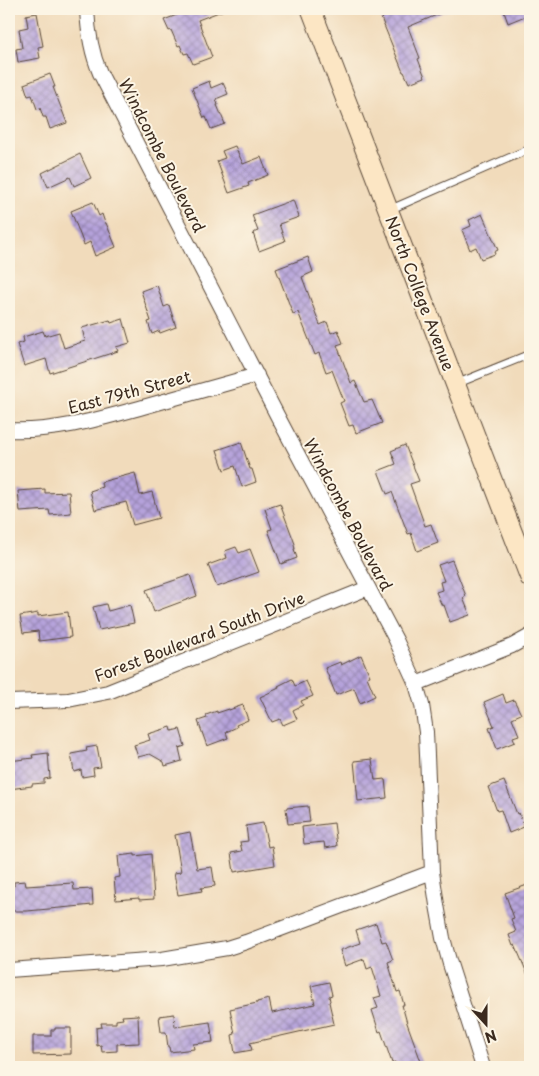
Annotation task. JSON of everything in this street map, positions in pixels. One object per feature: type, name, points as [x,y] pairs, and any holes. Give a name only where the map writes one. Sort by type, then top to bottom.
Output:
[{"type":"main road","name":"North College Avenue","points":[[311,9],[530,578]]},
{"type":"street","name":"Windcombe Boulevard","points":[[87,9],[90,46],[100,73],[396,640],[416,684],[422,705],[426,732],[432,872],[437,905],[447,951],[483,1067]]},
{"type":"street","name":"East 79th Street","points":[[9,430],[51,428],[83,423],[257,375]]},
{"type":"street","name":"Forest Boulevard South Drive","points":[[9,702],[68,700],[108,692],[368,588]]},
{"type":"street","points":[[416,684],[512,646],[530,636]]},
{"type":"street","points":[[9,970],[162,959],[227,948],[432,872]]},
{"type":"lane","points":[[388,210],[525,151]]},
{"type":"lane","points":[[456,384],[530,354]]},
{"type":"building","points":[[192,9],[224,9],[198,20],[212,57],[193,64],[188,53],[184,54],[180,45],[178,46],[164,20]]},
{"type":"building","points":[[395,9],[451,9],[408,27],[425,77],[409,83],[381,18],[397,12]]},
{"type":"building","points":[[503,9],[530,9],[530,14],[508,23]]},
{"type":"building","points":[[37,13],[43,46],[38,47],[40,58],[18,62],[16,49],[22,48],[19,29],[28,27],[26,15]]},
{"type":"building","points":[[50,74],[67,123],[50,129],[46,117],[43,117],[40,108],[37,109],[32,95],[28,96],[24,84]]},
{"type":"building","points":[[209,81],[211,88],[223,83],[228,94],[216,99],[225,124],[211,129],[206,117],[204,118],[192,88]]},
{"type":"building","points":[[235,146],[243,164],[261,157],[268,175],[248,183],[249,186],[229,193],[217,161],[225,158],[222,151]]},
{"type":"building","points":[[80,154],[91,178],[74,186],[70,177],[48,187],[42,173]]},
{"type":"building","points":[[293,200],[299,217],[279,224],[285,241],[259,251],[253,233],[258,231],[252,215]]},
{"type":"building","points":[[93,202],[99,216],[102,214],[116,247],[95,256],[90,242],[84,245],[71,211]]},
{"type":"building","points":[[482,214],[498,250],[494,252],[495,254],[481,259],[476,247],[470,250],[462,230],[471,226],[469,220]]},
{"type":"building","points":[[308,257],[313,272],[302,277],[320,325],[327,322],[331,333],[338,330],[343,343],[337,345],[351,383],[355,381],[364,402],[372,400],[382,423],[356,433],[353,425],[349,426],[340,403],[344,401],[332,370],[326,372],[319,353],[315,355],[298,312],[293,314],[276,269]]},
{"type":"building","points":[[157,285],[164,307],[169,305],[176,327],[152,334],[148,322],[151,321],[141,291]]},
{"type":"building","points":[[123,319],[130,343],[116,347],[118,351],[50,373],[46,359],[24,366],[17,344],[24,342],[23,337],[43,331],[45,336],[59,332],[64,348],[85,341],[82,328],[110,320],[111,323]]},
{"type":"building","points":[[241,442],[256,482],[242,487],[235,466],[224,470],[217,450]]},
{"type":"building","points":[[405,445],[419,481],[410,484],[425,526],[431,524],[438,543],[417,551],[411,533],[408,534],[392,492],[387,494],[378,471],[396,464],[391,451]]},
{"type":"building","points":[[135,473],[140,495],[152,492],[159,518],[133,525],[126,502],[95,510],[90,491],[102,487],[101,482]]},
{"type":"building","points":[[45,489],[45,493],[69,492],[71,513],[50,515],[49,510],[20,512],[18,491]]},
{"type":"building","points":[[280,504],[295,544],[294,549],[297,558],[281,564],[268,530],[272,529],[265,509]]},
{"type":"building","points":[[236,547],[239,553],[250,549],[259,572],[217,587],[208,565],[227,558],[225,551]]},
{"type":"building","points":[[452,560],[466,596],[463,598],[470,615],[450,622],[444,605],[442,606],[436,592],[442,590],[440,582],[444,581],[438,565]]},
{"type":"building","points":[[190,575],[197,596],[154,612],[146,590]]},
{"type":"building","points":[[106,604],[108,611],[130,605],[134,623],[99,630],[93,607]]},
{"type":"building","points":[[68,612],[71,637],[39,641],[38,631],[23,633],[20,616]]},
{"type":"building","points":[[361,655],[370,676],[367,677],[375,696],[360,703],[354,688],[336,695],[325,668],[340,662],[341,665]]},
{"type":"building","points":[[292,679],[295,686],[306,681],[313,696],[301,701],[303,705],[293,710],[297,719],[283,725],[280,719],[272,722],[260,697]]},
{"type":"building","points":[[503,694],[506,703],[514,700],[521,714],[512,718],[519,735],[513,737],[515,742],[497,749],[489,728],[494,726],[484,702]]},
{"type":"building","points":[[243,705],[248,720],[226,732],[228,738],[207,746],[198,721],[207,718],[206,715],[217,711],[217,713]]},
{"type":"building","points":[[171,727],[172,731],[180,729],[185,746],[179,748],[182,761],[165,766],[164,762],[150,754],[138,757],[134,745],[150,740],[148,734]]},
{"type":"building","points":[[97,746],[101,767],[93,768],[94,775],[82,777],[81,770],[74,772],[71,754],[87,751],[86,748]]},
{"type":"building","points":[[48,753],[50,778],[44,779],[44,783],[9,789],[9,761],[33,758],[32,755]]},
{"type":"building","points":[[372,759],[375,780],[385,779],[387,798],[358,801],[354,761]]},
{"type":"building","points":[[504,781],[524,827],[509,833],[501,810],[497,811],[488,787]]},
{"type":"building","points":[[308,806],[310,822],[288,824],[286,808]]},
{"type":"building","points":[[263,823],[268,847],[272,846],[275,865],[234,872],[231,853],[242,851],[240,842],[248,841],[246,826]]},
{"type":"building","points":[[334,823],[337,846],[325,848],[324,842],[304,844],[302,827]]},
{"type":"building","points":[[190,832],[197,869],[212,867],[215,886],[201,888],[202,891],[178,895],[174,873],[181,872],[175,835]]},
{"type":"building","points":[[135,854],[135,856],[151,854],[154,899],[116,900],[114,878],[120,877],[118,856]]},
{"type":"building","points":[[25,881],[26,886],[73,883],[74,890],[92,889],[93,905],[11,911],[9,909],[9,886],[14,886],[14,882]]},
{"type":"building","points":[[530,884],[530,980],[509,935],[516,932],[511,919],[514,918],[505,893]]},
{"type":"building","points":[[376,923],[382,942],[386,941],[393,960],[388,962],[397,992],[400,991],[407,1023],[423,1067],[397,1067],[395,1062],[392,1063],[372,1010],[378,1008],[374,998],[381,996],[372,967],[367,969],[364,959],[345,966],[340,950],[360,943],[356,930]]},
{"type":"building","points":[[329,982],[332,995],[329,996],[329,1002],[334,1024],[250,1043],[252,1050],[235,1053],[232,1035],[235,1034],[230,1009],[269,999],[272,1013],[315,1004],[311,986]]},
{"type":"building","points":[[174,1014],[175,1027],[210,1022],[213,1042],[193,1044],[194,1049],[170,1052],[166,1032],[161,1032],[159,1016]]},
{"type":"building","points":[[138,1015],[139,1043],[117,1044],[117,1051],[102,1052],[101,1045],[97,1046],[96,1028],[102,1027],[101,1023],[116,1023],[116,1020],[123,1019],[122,1016]]},
{"type":"building","points":[[55,1028],[71,1028],[71,1054],[33,1055],[33,1036],[51,1036],[51,1030],[55,1030]]}]
